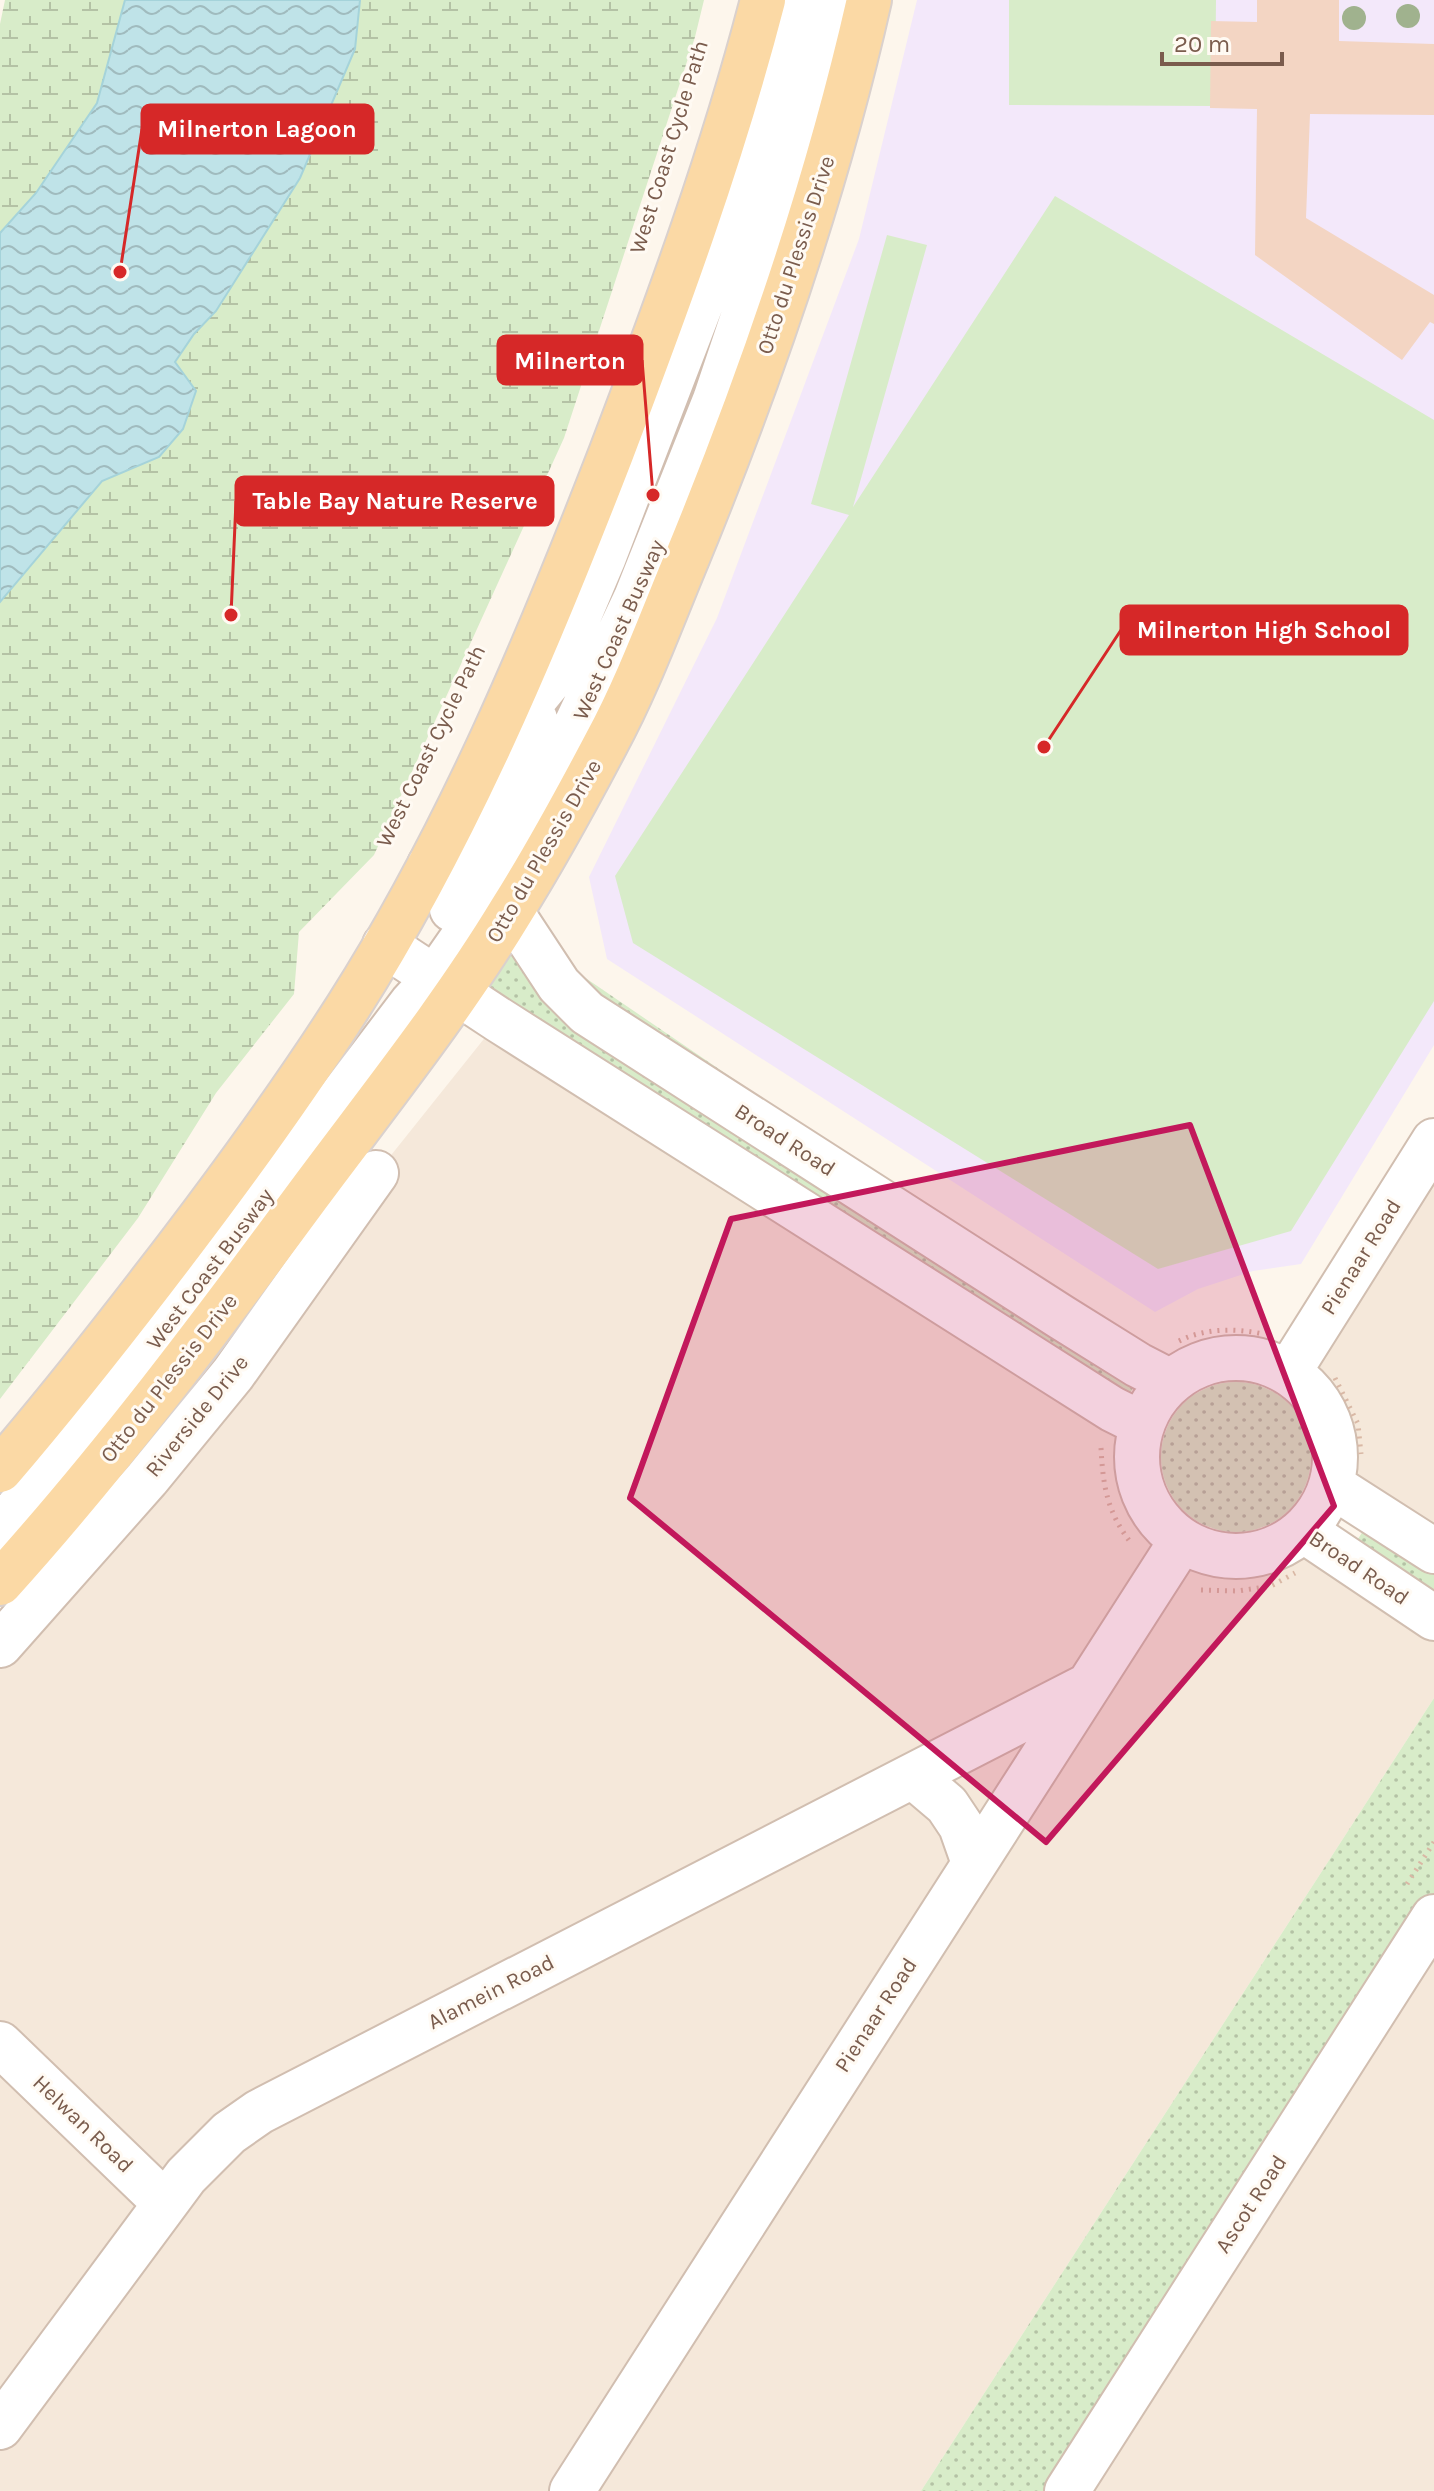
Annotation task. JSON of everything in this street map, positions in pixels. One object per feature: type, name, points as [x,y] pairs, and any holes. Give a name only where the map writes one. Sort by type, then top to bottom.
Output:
[{"type":"main road","name":"Otto du Plessis Drive","points":[[0,1583],[112,1453],[179,1369],[432,986],[473,891],[484,761],[589,510],[676,284],[721,149],[763,0]]},
{"type":"main road","name":"Otto du Plessis Drive","points":[[0,1470],[66,1392],[253,1146],[348,1007],[385,945],[473,891],[609,739],[705,514],[759,370],[813,207],[869,0]]},
{"type":"street","name":"West Coast Busway","points":[[473,891],[554,675],[629,495],[727,236],[797,0]]},
{"type":"street","name":"West Coast Busway","points":[[473,891],[549,782],[636,598],[673,508],[715,400],[782,201],[837,0]]},
{"type":"street","name":"West Coast Busway","points":[[484,761],[554,675]]},
{"type":"street","name":"Broad Road","points":[[473,891],[587,1013],[1087,1333],[1171,1382]]},
{"type":"street","points":[[385,945],[432,986],[724,1163],[1112,1409],[1142,1424]]},
{"type":"street","name":"West Coast Busway","points":[[0,1528],[59,1463],[432,986]]},
{"type":"street","points":[[724,1163],[756,1122]]},
{"type":"street","name":"Pienaar Road","points":[[1288,1373],[1434,1141]]},
{"type":"street","name":"Riverside Drive","points":[[0,1645],[147,1479],[233,1374],[376,1173]]},
{"type":"street","name":"Broad Road","points":[[1331,1485],[1336,1455],[1327,1416],[1312,1393],[1288,1373],[1254,1359],[1227,1358],[1201,1364],[1171,1382],[1157,1395],[1142,1424],[1136,1459],[1140,1485],[1159,1521],[1191,1546],[1217,1555],[1244,1556],[1270,1550],[1303,1530],[1434,1618]]},
{"type":"street","points":[[1303,1530],[1322,1507],[1331,1485],[1434,1551]]},
{"type":"street","name":"Pienaar Road","points":[[572,2491],[1182,1540]]},
{"type":"street","name":"Alamein Road","points":[[0,2427],[165,2203],[209,2151],[229,2133],[281,2099],[1087,1686]]},
{"type":"street","points":[[914,1777],[947,1805],[961,1826],[974,1863]]},
{"type":"street","name":"Ascot Road","points":[[1067,2491],[1434,1917]]},
{"type":"street","name":"Helwan Road","points":[[0,2044],[165,2203]]},
{"type":"highlighted area","points":[[1190,1125],[1334,1506],[1046,1842],[630,1498],[731,1219]]},
{"type":"shaded area","points":[[917,0],[1434,0],[1434,1045],[1301,1264],[1253,1271],[1198,1289],[1155,1312],[607,959],[589,877],[717,618],[859,239]]},
{"type":"shaded area","points":[[499,1020],[1139,1432],[1137,1472],[1145,1498],[1159,1521],[1191,1546],[1217,1555],[1244,1556],[1270,1550],[1295,1537],[1434,1618],[1434,1698],[921,2491],[0,2491],[0,1645]]},
{"type":"shaded area","points":[[1434,1141],[1434,1551],[1334,1469],[1334,1442],[1327,1416],[1302,1383]]},
{"type":"shaded area","points":[[1434,1917],[1434,2491],[1067,2491]]},
{"type":"green space","points":[[5,0],[125,0],[97,103],[36,193],[0,233],[0,24]]},
{"type":"green space","points":[[360,0],[704,0],[695,37],[564,438],[374,855],[299,932],[294,994],[216,1093],[138,1218],[0,1399],[0,602],[102,481],[159,457],[175,363],[194,334],[216,311],[355,49]]},
{"type":"green space","points":[[1009,0],[1216,0],[1215,106],[1009,105]]},
{"type":"green space","points":[[1055,196],[1434,420],[1434,1001],[1291,1231],[1158,1269],[633,943],[615,876],[849,515],[811,504],[887,235],[927,245],[853,507]]},
{"type":"green space","points":[[521,934],[1150,1363],[1128,1396],[487,992]]},
{"type":"green space","points":[[1236,1382],[1265,1387],[1289,1404],[1306,1428],[1311,1457],[1306,1486],[1289,1510],[1265,1527],[1236,1532],[1207,1527],[1183,1510],[1166,1486],[1161,1457],[1166,1428],[1183,1404],[1207,1387]]},
{"type":"green space","points":[[1365,1528],[1434,1572],[1434,1592],[1356,1542]]},
{"type":"green space","points":[[1434,1698],[1434,1917],[1067,2491],[921,2491]]},
{"type":"water","points":[[125,0],[360,0],[355,49],[300,178],[216,311],[194,334],[175,362],[196,391],[183,429],[159,457],[102,481],[0,602],[0,233],[36,193],[97,103]]},
{"type":"building","points":[[1257,0],[1339,0],[1339,41],[1434,44],[1434,115],[1310,114],[1306,218],[1434,295],[1434,324],[1430,322],[1402,360],[1255,255],[1257,109],[1210,108],[1211,21],[1257,22]]},
{"type":"place","name":"Milnerton Lagoon","points":[[120,272]]},
{"type":"place","name":"Milnerton","points":[[653,495]]},
{"type":"place","name":"Table Bay Nature Reserve","points":[[231,615]]},
{"type":"place","name":"Milnerton High School","points":[[1044,747]]}]
